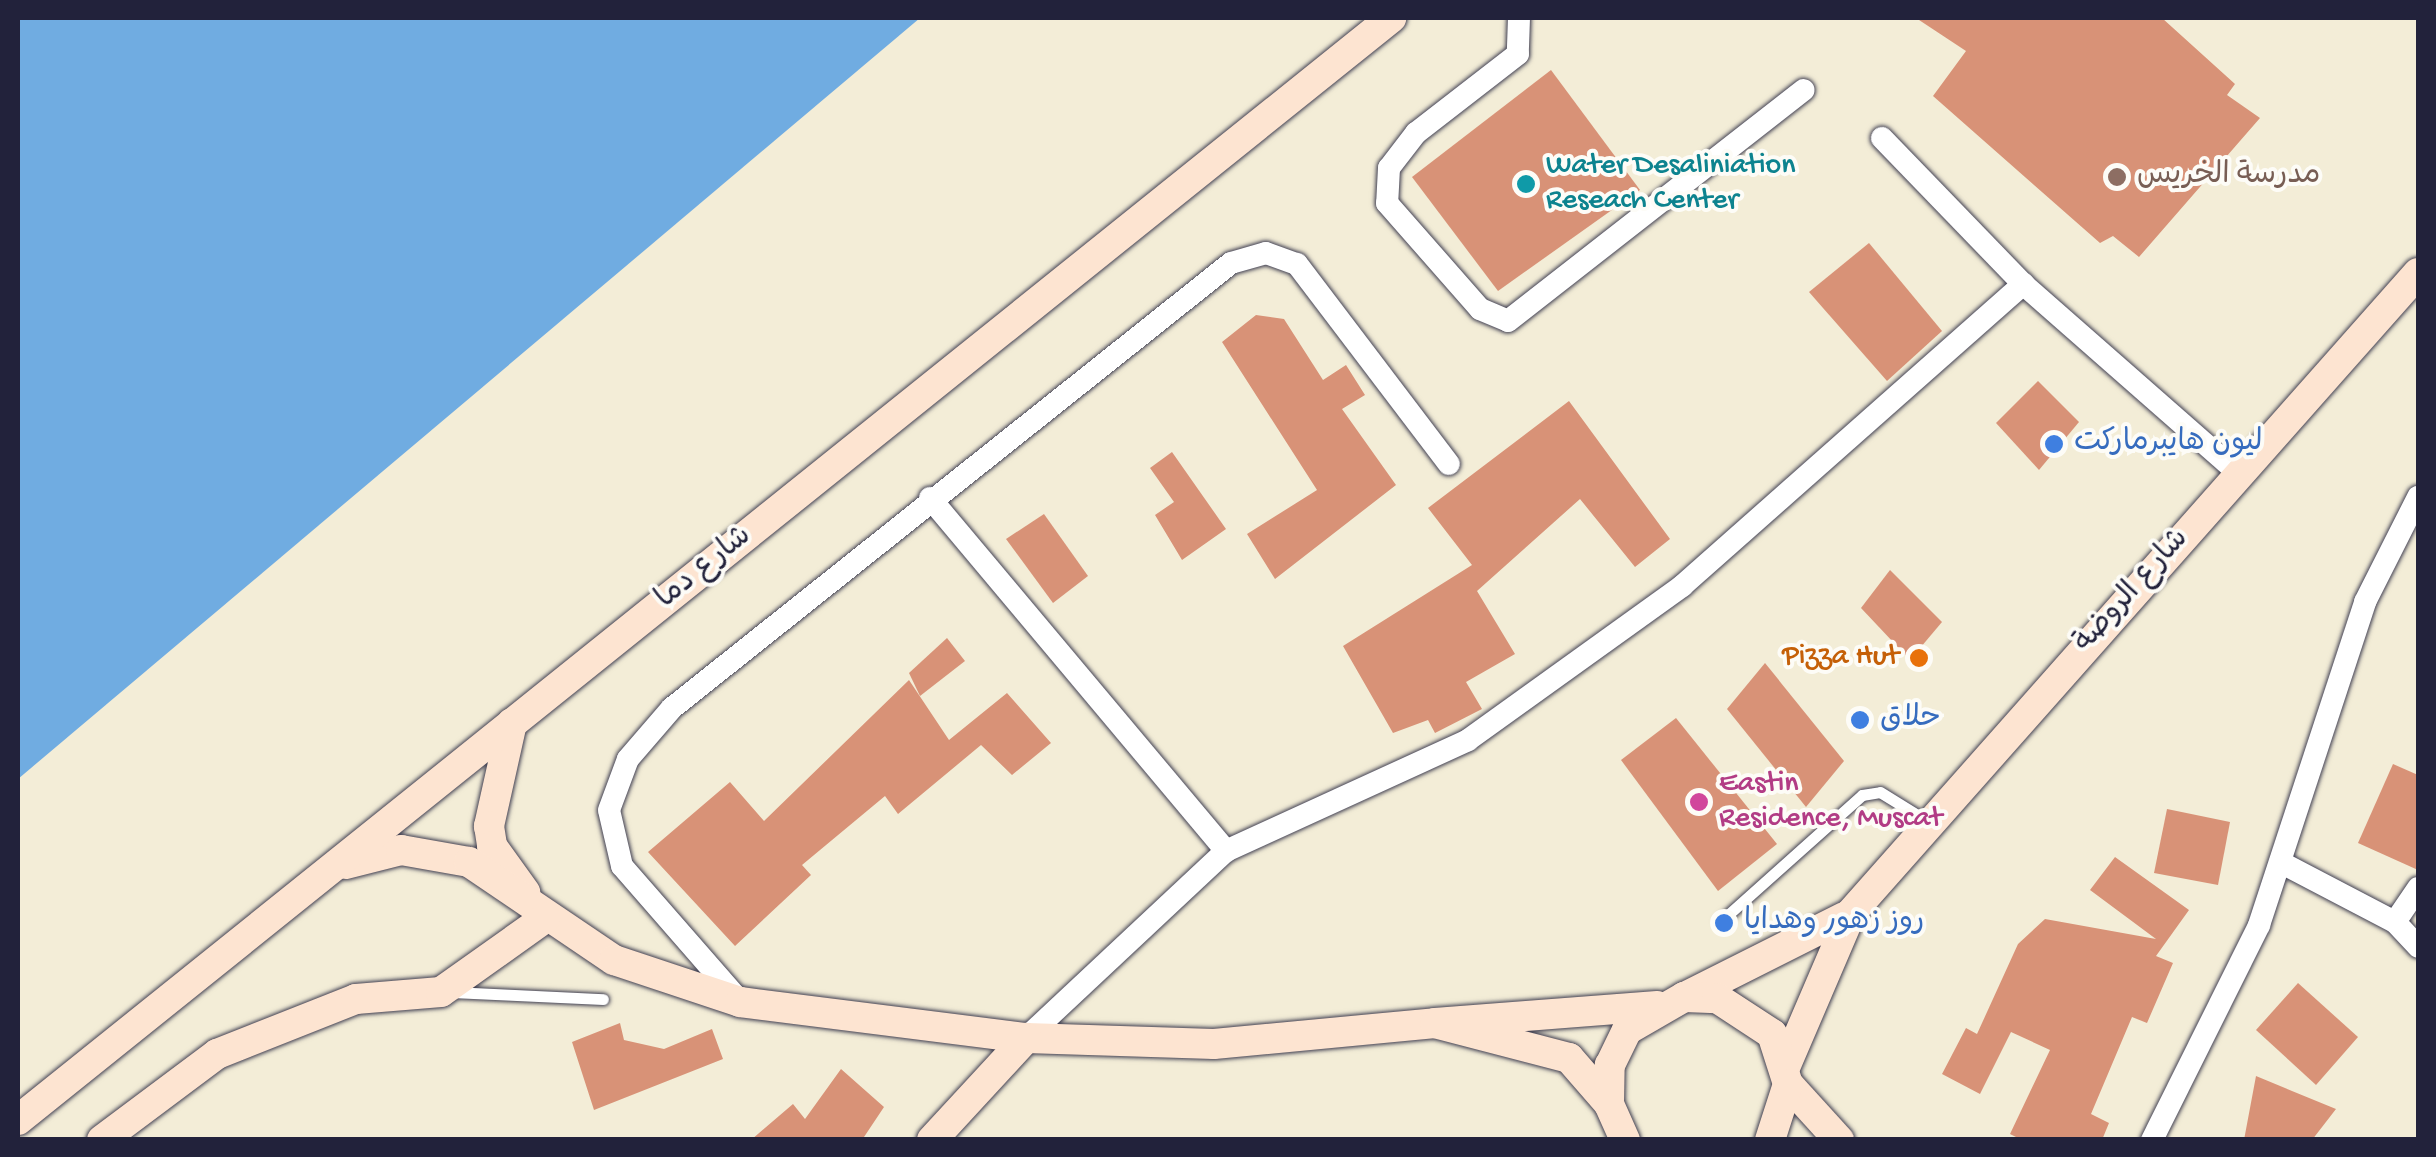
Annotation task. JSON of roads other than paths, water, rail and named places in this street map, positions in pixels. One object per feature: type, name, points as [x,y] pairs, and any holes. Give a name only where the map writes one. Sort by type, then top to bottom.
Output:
[{"type":"main road","name":"شارع دما","points":[[18,1120],[1392,18]]},
{"type":"main road","name":"شارع الروضة","points":[[1770,1140],[1787,1075],[1851,913],[1927,821],[2418,273]]},
{"type":"main road","points":[[512,724],[491,805],[492,846],[545,918]]},
{"type":"main road","points":[[334,868],[401,850],[436,853],[469,862],[545,918],[614,960],[740,1002],[1026,1038],[1214,1044],[1670,1002],[1748,1011],[1787,1075],[1839,1140]]},
{"type":"main road","name":"شارع الروضة","points":[[1670,1002],[1851,913]]},
{"type":"main road","points":[[102,1140],[217,1054],[288,1022],[356,999],[441,992],[545,918]]},
{"type":"main road","points":[[1612,1125],[1610,1065],[1628,1030],[1670,1002]]},
{"type":"main road","points":[[1435,1022],[1569,1058],[1612,1125]]},
{"type":"main road","points":[[932,1140],[1026,1038]]},
{"type":"street","points":[[1519,18],[1518,54],[1416,134],[1389,168],[1387,203],[1480,309],[1508,321],[1804,90]]},
{"type":"street","points":[[1882,138],[2023,284],[2238,474]]},
{"type":"street","points":[[740,1002],[622,866],[609,810],[628,759],[672,708],[930,498],[1231,263],[1266,253],[1297,264],[1449,464]]},
{"type":"street","points":[[1026,1038],[1226,851],[1468,740],[1682,586],[2023,284]]},
{"type":"street","points":[[2152,1140],[2280,862],[2365,602],[2418,497]]},
{"type":"street","points":[[930,498],[1226,851]]},
{"type":"street","points":[[2280,862],[2395,922],[2418,947]]},
{"type":"street","points":[[2395,922],[2418,888]]},
{"type":"lane","points":[[1721,922],[1862,795],[1880,792],[1927,821]]},
{"type":"lane","points":[[441,992],[603,998]]},
{"type":"water","points":[[18,18],[920,18],[18,779]]},
{"type":"place","name":"مدرسة الخريس","points":[[2117,177]]},
{"type":"place","name":"Water Desaliniation Reseach Center","points":[[1526,184]]},
{"type":"place","name":"ليون هايبرماركت","points":[[2054,444]]},
{"type":"place","name":"Pizza Hut","points":[[1919,658]]},
{"type":"place","name":"حلاق","points":[[1860,720]]},
{"type":"place","name":"Eastin Residence, Muscat","points":[[1699,802]]},
{"type":"place","name":"روز زهور وهدايا","points":[[1724,923]]}]
